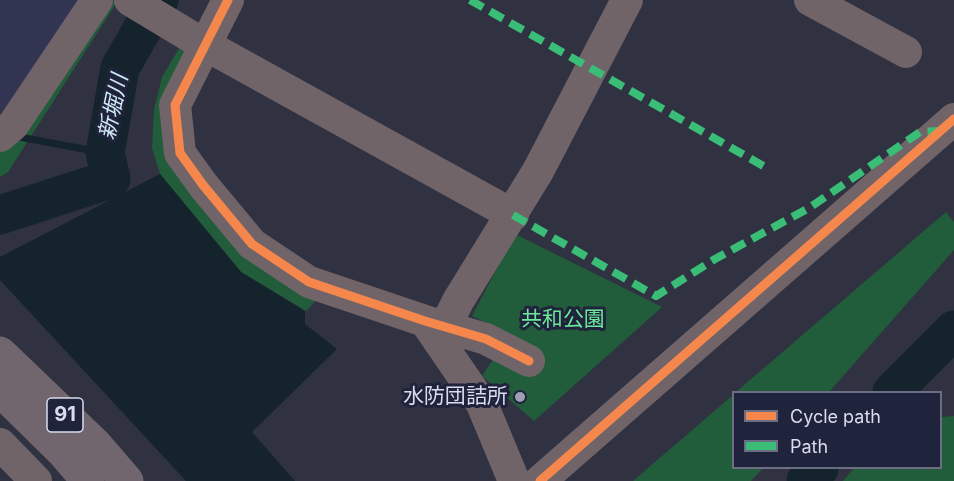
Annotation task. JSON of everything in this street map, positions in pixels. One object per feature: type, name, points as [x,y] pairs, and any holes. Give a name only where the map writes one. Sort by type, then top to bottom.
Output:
[{"type":"main road","name":"91","points":[[0,353],[96,446],[127,481]]},
{"type":"main road","name":"91","points":[[0,390],[63,452],[88,481]]},
{"type":"street","points":[[0,136],[13,125],[97,0]]},
{"type":"street","points":[[130,0],[199,41],[513,214]]},
{"type":"street","points":[[228,0],[199,41],[175,105],[180,153],[203,185],[252,244],[309,282],[486,339],[529,361]]},
{"type":"street","points":[[435,324],[458,301],[513,214],[538,171],[627,0]]},
{"type":"street","points":[[810,0],[906,52]]},
{"type":"street","points":[[540,481],[954,119]]},
{"type":"street","points":[[435,324],[482,404],[514,481]]},
{"type":"street","points":[[0,444],[36,481]]},
{"type":"shaded area","points":[[0,0],[77,0],[0,122]]},
{"type":"shaded area","points":[[160,174],[241,272],[305,311],[305,324],[337,349],[252,432],[295,481],[186,481],[0,280],[0,257]]},
{"type":"green space","points":[[110,0],[117,2],[8,172],[0,177],[0,153]]},
{"type":"green space","points":[[183,42],[193,50],[167,127],[319,297],[306,311],[241,272],[160,174],[152,148],[154,110],[162,77]]},
{"type":"green space","points":[[946,212],[954,222],[954,250],[830,391],[737,391]]},
{"type":"green space","name":"共和公園","points":[[515,234],[662,307],[534,421],[482,376],[510,334],[472,316]]},
{"type":"green space","points":[[732,396],[732,469],[762,469],[751,481],[633,481]]},
{"type":"green space","points":[[954,416],[954,481],[843,481],[853,469],[942,469],[942,417]]},
{"type":"waterway","name":"新堀川","points":[[0,215],[111,179],[105,153],[120,68],[159,0]]},
{"type":"waterway","points":[[14,136],[105,153]]},
{"type":"waterway","points":[[893,391],[954,330]]},
{"type":"waterway","points":[[806,481],[818,469]]},
{"type":"marked path","points":[[470,0],[767,168]]},
{"type":"marked path","points":[[513,215],[656,296],[715,259],[809,208],[920,132],[939,131]]},
{"type":"cycle path","points":[[228,0],[175,105],[180,153],[203,185],[252,244],[309,282],[486,339],[529,361]]},
{"type":"cycle path","points":[[540,481],[954,119]]},
{"type":"place","name":"水防団詰所","points":[[520,397]]}]
